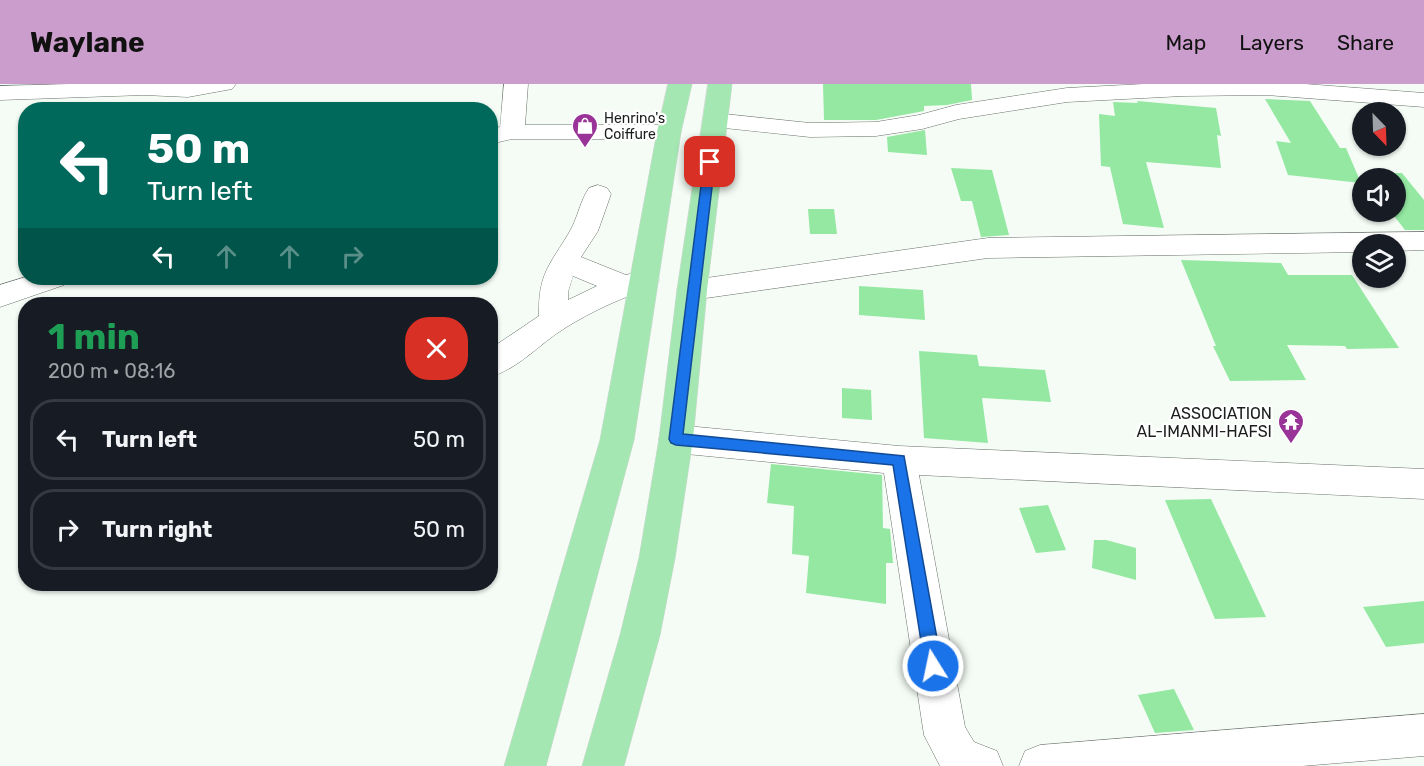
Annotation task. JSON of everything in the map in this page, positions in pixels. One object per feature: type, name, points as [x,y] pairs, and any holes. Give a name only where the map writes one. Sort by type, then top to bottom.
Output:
[{"type":"main road","points":[[525,766],[617,440],[634,283],[680,84]]},
{"type":"main road","points":[[603,766],[640,635],[657,558],[676,439],[692,290],[720,84]]},
{"type":"street","points":[[0,93],[135,87],[186,92],[224,84]]},
{"type":"street","points":[[516,84],[512,110],[501,135],[669,132]]},
{"type":"street","points":[[715,120],[810,130],[876,129],[922,122],[956,112],[1067,95],[1183,89],[1266,87],[1424,100]]},
{"type":"street","points":[[554,320],[553,292],[564,261],[584,231],[598,194]]},
{"type":"street","points":[[692,290],[988,248],[1424,241]]},
{"type":"street","points":[[564,261],[634,283]]},
{"type":"street","points":[[498,360],[554,320],[634,283]]},
{"type":"street","points":[[0,296],[33,285]]},
{"type":"street","points":[[676,439],[899,460],[1424,484]]},
{"type":"street","points":[[899,460],[945,735],[961,760],[982,766]]},
{"type":"street","points":[[1040,766],[1424,735]]},
{"type":"building","points":[[823,84],[971,84],[972,100],[947,105],[924,106],[924,111],[876,120],[824,120]]},
{"type":"building","points":[[1265,99],[1310,101],[1340,148],[1346,148],[1355,168],[1352,168],[1352,182],[1288,175],[1276,141],[1291,143]]},
{"type":"building","points":[[1137,101],[1216,108],[1221,136],[1217,135],[1221,168],[1146,162],[1164,228],[1123,224],[1110,167],[1101,166],[1099,114],[1115,116],[1113,102],[1138,103]]},
{"type":"building","points":[[925,130],[927,155],[888,152],[887,137]]},
{"type":"building","points":[[951,168],[992,170],[1009,235],[981,237],[972,201],[961,201]]},
{"type":"building","points":[[1406,178],[1424,200],[1424,230],[1405,230],[1399,222],[1406,222]]},
{"type":"building","points":[[808,209],[834,209],[837,234],[810,234]]},
{"type":"building","points":[[1181,260],[1281,263],[1288,275],[1352,275],[1352,288],[1360,288],[1399,348],[1347,349],[1345,346],[1287,345],[1306,380],[1230,381],[1213,346],[1216,346]]},
{"type":"building","points":[[859,286],[923,290],[925,320],[859,315]]},
{"type":"building","points":[[919,351],[977,355],[979,366],[1045,370],[1051,402],[982,398],[988,443],[924,438]]},
{"type":"building","points":[[842,388],[871,390],[872,420],[842,418]]},
{"type":"building","points":[[771,464],[882,475],[883,528],[890,529],[893,563],[886,563],[886,604],[806,593],[809,556],[792,554],[794,506],[767,503]]},
{"type":"building","points":[[1211,499],[1266,617],[1215,619],[1165,500]]},
{"type":"building","points":[[1048,505],[1066,550],[1036,553],[1019,508]]},
{"type":"building","points":[[1094,540],[1106,540],[1136,548],[1136,580],[1092,568]]},
{"type":"building","points":[[1424,601],[1424,643],[1386,647],[1363,607]]},
{"type":"building","points":[[1174,689],[1194,730],[1155,733],[1138,695]]},
{"type":"place","name":"Henrino's Coiffure","points":[[585,149]]},
{"type":"place","name":"ASSOCIATION AL-IMANMI-HAFSI","points":[[1291,445]]},
{"type":"route","points":[[710,162],[692,290],[676,439],[899,460],[933,666]]}]
